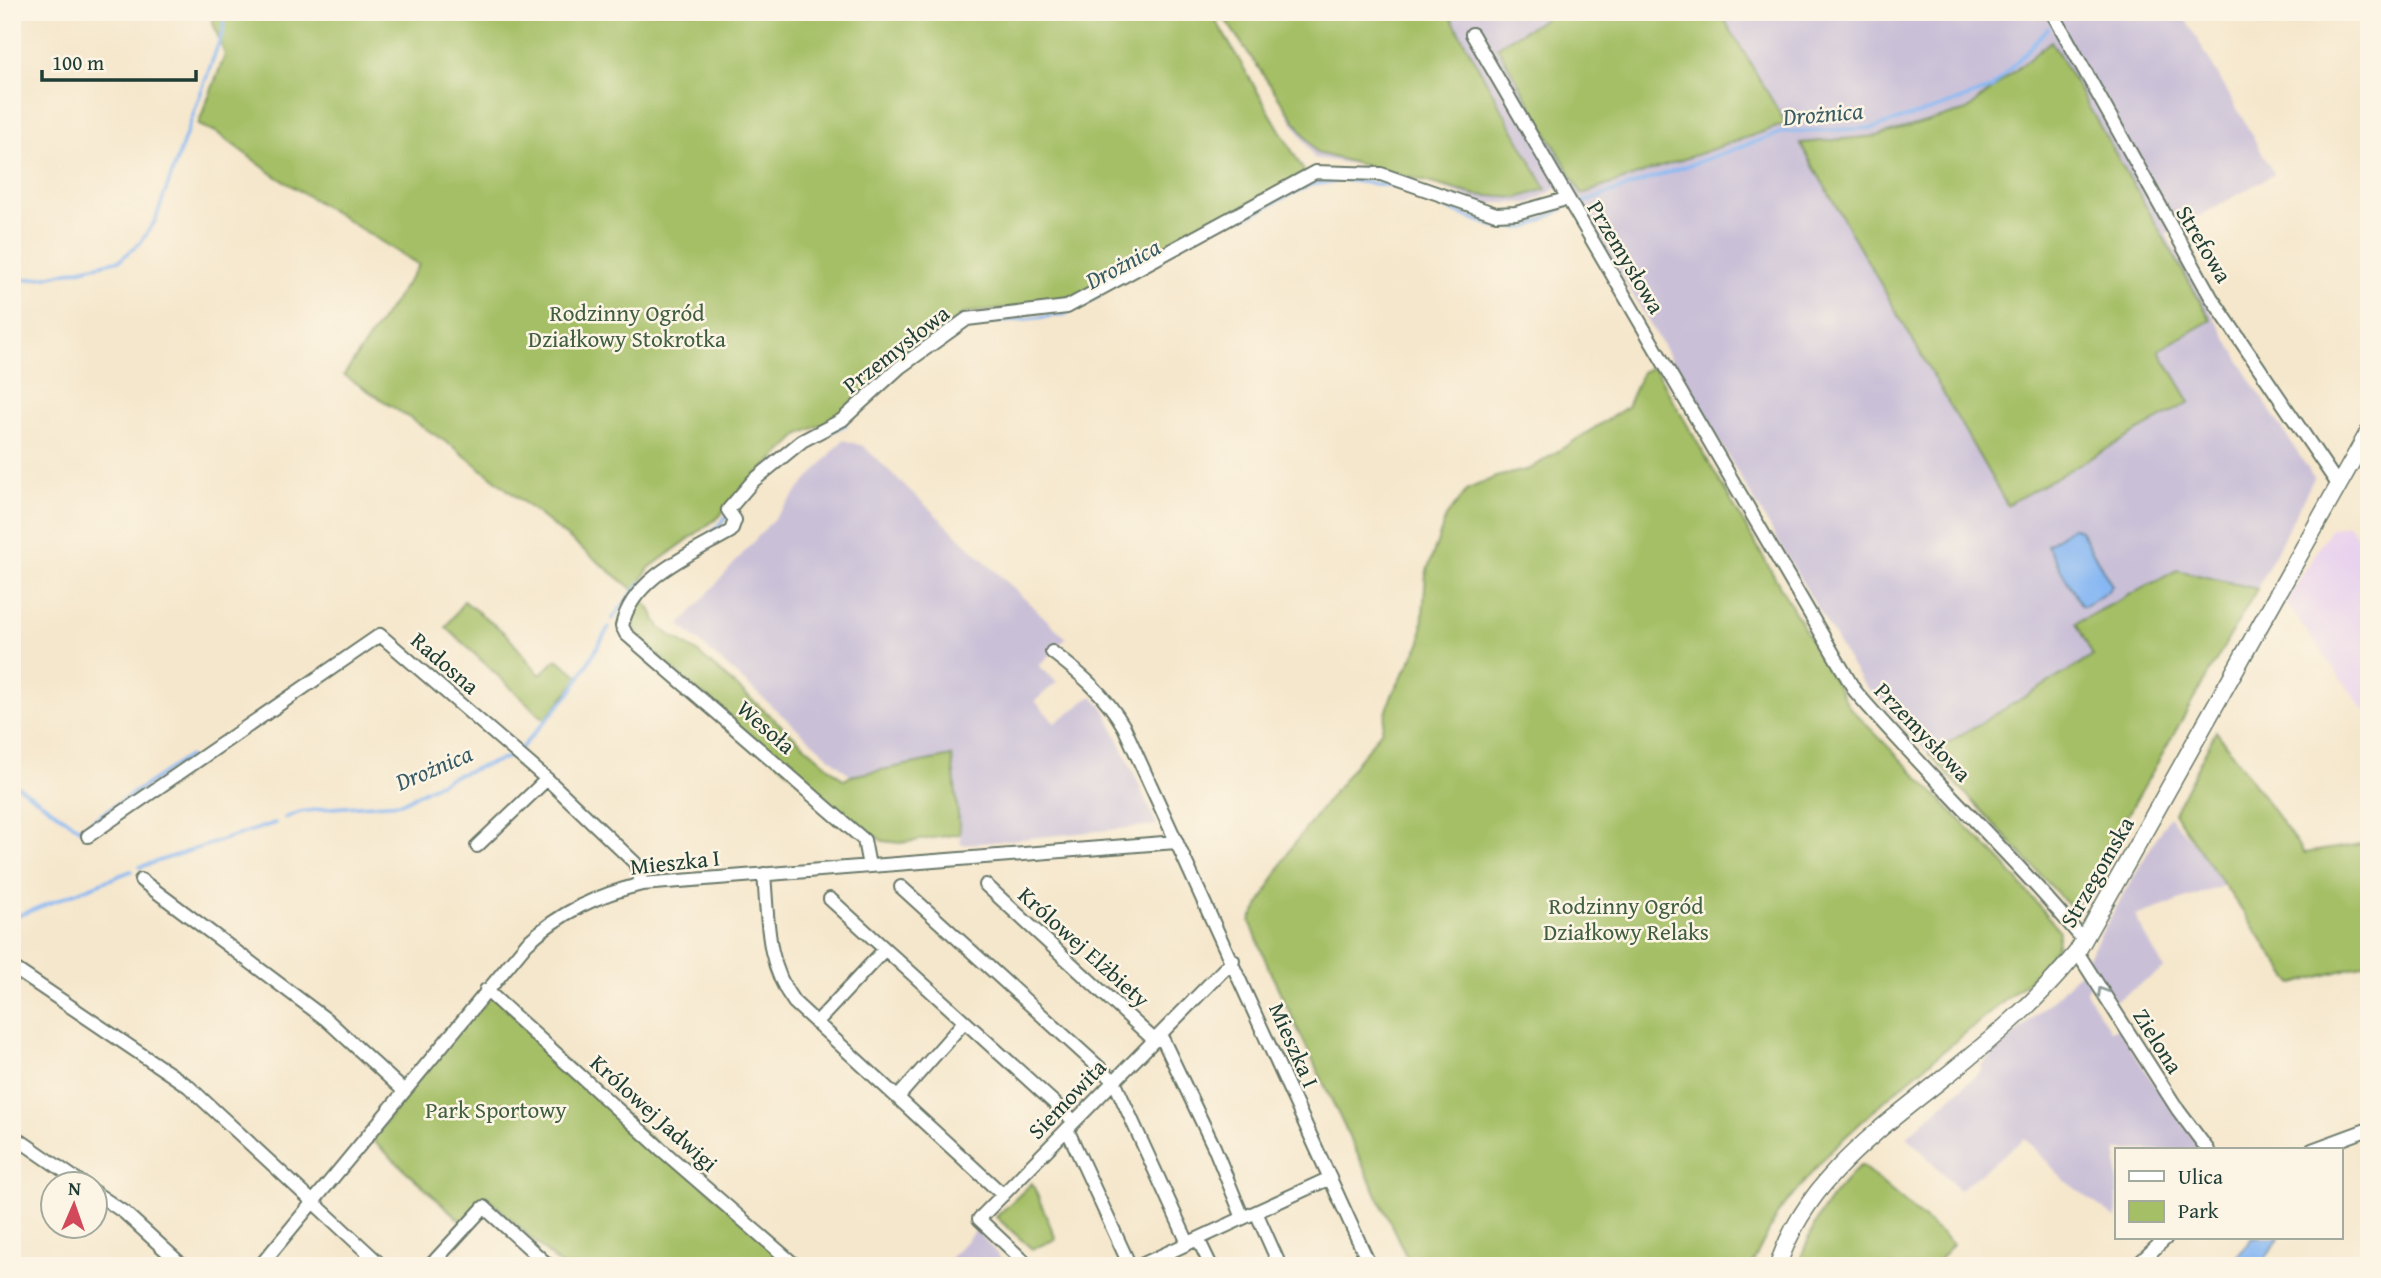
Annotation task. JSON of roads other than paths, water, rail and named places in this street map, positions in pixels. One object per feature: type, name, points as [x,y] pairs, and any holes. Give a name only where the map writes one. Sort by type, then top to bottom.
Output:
[{"type":"main road","name":"Strzegomska","points":[[1778,1266],[1798,1222],[1832,1173],[2021,1013],[2052,984],[2081,947],[2369,431]]},
{"type":"street","name":"Strefowa","points":[[2052,12],[2211,297],[2339,486]]},
{"type":"street","points":[[1472,34],[1566,199]]},
{"type":"street","name":"Przemysłowa","points":[[622,626],[630,605],[652,579],[731,531],[735,520],[728,510],[753,481],[802,441],[842,420],[900,367],[967,318],[1067,307],[1315,172],[1381,174],[1496,214],[1525,211],[1566,199],[1855,691],[1891,732],[1977,818],[2081,947]]},
{"type":"street","name":"Wesoła","points":[[622,626],[626,634],[864,840],[869,866]]},
{"type":"street","name":"Radosna","points":[[88,836],[380,635],[547,779],[635,863],[642,884]]},
{"type":"street","name":"Mieszka I","points":[[1052,652],[1091,681],[1109,702],[1233,960],[1370,1266]]},
{"type":"street","points":[[477,846],[547,779]]},
{"type":"street","name":"Mieszka I","points":[[260,1266],[527,943],[559,916],[596,897],[642,884],[1176,842]]},
{"type":"street","points":[[764,874],[774,966],[780,983],[794,1002],[1003,1195]]},
{"type":"street","points":[[141,880],[327,1020],[404,1091]]},
{"type":"street","name":"Królowej Elżbiety","points":[[986,886],[1153,1039],[1163,1040],[1167,1045],[1243,1218]]},
{"type":"street","points":[[901,887],[1114,1081],[1193,1241],[1211,1266]]},
{"type":"street","points":[[830,899],[964,1022],[1070,1125],[1130,1266]]},
{"type":"street","name":"Zielona","points":[[2081,947],[2172,1102],[2206,1148]]},
{"type":"street","points":[[816,1023],[885,949]]},
{"type":"street","name":"Siemowita","points":[[1028,1266],[979,1219],[1233,960]]},
{"type":"street","points":[[12,967],[188,1086],[382,1266]]},
{"type":"street","name":"Królowej Jadwigi","points":[[486,990],[662,1150],[796,1266]]},
{"type":"street","points":[[898,1097],[964,1022]]},
{"type":"street","points":[[2317,1148],[2369,1129]]},
{"type":"street","points":[[12,1135],[63,1170]]},
{"type":"street","points":[[1139,1266],[1330,1178]]},
{"type":"street","points":[[108,1201],[125,1213],[183,1266]]},
{"type":"street","points":[[430,1266],[484,1207],[549,1266]]},
{"type":"street","points":[[1256,1212],[1280,1266]]},
{"type":"street","points":[[2136,1266],[2164,1240]]},
{"type":"water","points":[[2072,527],[2080,530],[2112,586],[2085,606],[2081,605],[2047,545]]},
{"type":"water","points":[[2250,1240],[2278,1240],[2261,1266],[2230,1266]]},
{"type":"waterway","points":[[12,281],[46,277],[120,260],[141,242],[155,221],[223,31],[224,18],[232,12]]},
{"type":"waterway","name":"Drożnica","points":[[1579,204],[1783,132],[1873,128],[1992,88],[2048,28]]},
{"type":"waterway","name":"Drożnica","points":[[1244,218],[1310,185],[1345,180],[1393,186],[1419,193],[1445,208],[1496,227],[1527,228],[1563,209]]},
{"type":"waterway","name":"Drożnica","points":[[986,323],[1063,315],[1099,296]]},
{"type":"waterway","name":"Drożnica","points":[[831,432],[846,424]]},
{"type":"waterway","name":"Drożnica","points":[[751,493],[771,474]]},
{"type":"waterway","name":"Drożnica","points":[[705,539],[728,516]]},
{"type":"waterway","name":"Drożnica","points":[[612,619],[641,582]]},
{"type":"waterway","name":"Drożnica","points":[[521,748],[571,692],[609,627]]},
{"type":"waterway","points":[[12,782],[80,829],[189,756]]},
{"type":"waterway","name":"Drożnica","points":[[285,818],[300,812],[401,803],[451,777],[512,756]]},
{"type":"waterway","name":"Drożnica","points":[[140,867],[275,823]]},
{"type":"waterway","name":"Drożnica","points":[[12,918],[131,871]]},
{"type":"park label","name":"Rodzinny Ogród Działkowy Stokrotka","points":[[627,326]]},
{"type":"park label","name":"Rodzinny Ogród Działkowy Relaks","points":[[1626,919]]},
{"type":"park label","name":"Park Sportowy","points":[[496,1110]]}]
